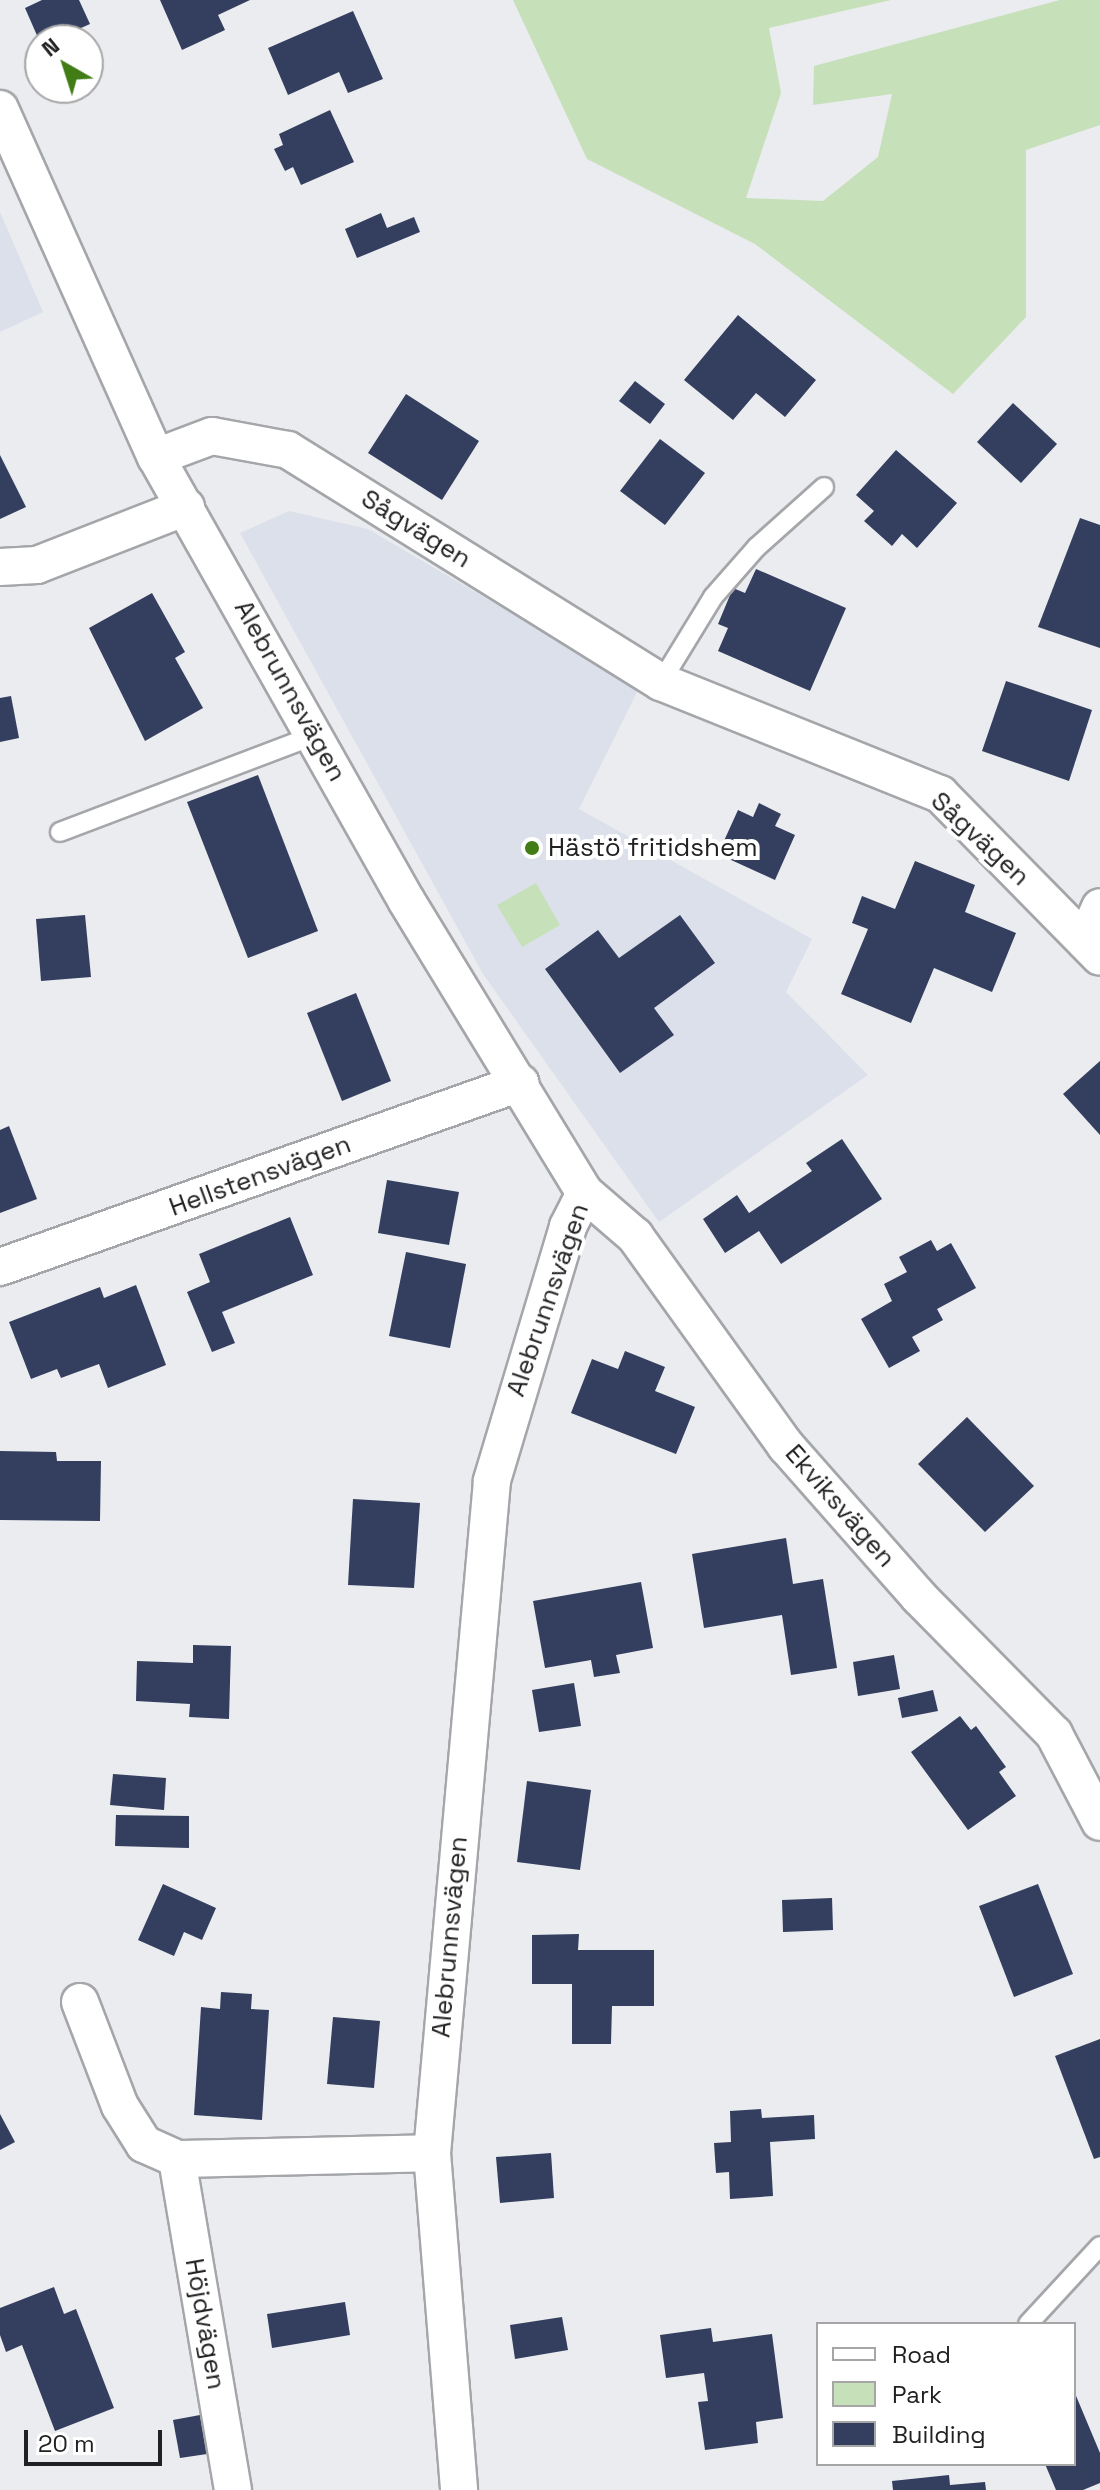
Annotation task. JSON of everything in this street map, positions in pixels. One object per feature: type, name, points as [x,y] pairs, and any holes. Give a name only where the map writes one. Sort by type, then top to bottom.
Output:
[{"type":"street","name":"Alebrunnsvägen","points":[[0,109],[156,457],[316,735],[406,900],[585,1193],[568,1227],[492,1481],[432,2153],[459,2490]]},
{"type":"street","name":"Sågvägen","points":[[156,457],[212,436],[288,450],[661,682],[940,794],[1093,949]]},
{"type":"street","points":[[0,567],[37,565],[186,507]]},
{"type":"street","points":[[1093,949],[1100,907]]},
{"type":"street","name":"Hellstensvägen","points":[[0,1267],[520,1083]]},
{"type":"street","name":"Ekviksvägen","points":[[585,1193],[635,1236],[786,1446],[919,1597],[1054,1734],[1099,1817]]},
{"type":"street","points":[[80,2002],[120,2106],[144,2144],[177,2159],[432,2153]]},
{"type":"street","name":"Höjdvägen","points":[[177,2159],[233,2490]]},
{"type":"lane","points":[[661,682],[713,597],[757,547],[824,487]]},
{"type":"lane","points":[[60,832],[316,735]]},
{"type":"lane","points":[[1030,2322],[1100,2246]]},
{"type":"shaded area","points":[[0,212],[43,312],[0,332]]},
{"type":"shaded area","name":"Hästö fritidshem","points":[[289,511],[368,529],[639,688],[579,809],[812,939],[786,992],[868,1075],[659,1222],[483,974],[240,533]]},
{"type":"green space","points":[[513,0],[891,0],[769,28],[781,93],[746,198],[823,201],[878,157],[892,94],[813,105],[814,66],[1060,0],[1100,0],[1100,125],[1026,150],[1026,317],[953,394],[755,244],[587,159]]},
{"type":"green space","points":[[536,883],[560,925],[522,947],[497,905]]},
{"type":"building","points":[[42,0],[79,0],[90,24],[32,24],[25,8]]},
{"type":"building","points":[[160,0],[250,0],[218,15],[225,30],[182,50]]},
{"type":"building","points":[[353,11],[383,79],[348,93],[339,72],[288,95],[268,48]]},
{"type":"building","points":[[330,110],[354,162],[301,185],[293,167],[285,171],[274,149],[283,145],[279,134]]},
{"type":"building","points":[[381,213],[387,228],[414,217],[420,232],[357,258],[345,229]]},
{"type":"building","points":[[738,315],[816,380],[785,417],[756,393],[733,420],[684,380]]},
{"type":"building","points":[[635,381],[665,404],[650,424],[619,401]]},
{"type":"building","points":[[406,394],[479,441],[442,500],[368,453]]},
{"type":"building","points":[[1013,403],[1057,444],[1021,483],[977,442]]},
{"type":"building","points":[[660,439],[705,473],[665,525],[620,491]]},
{"type":"building","points":[[896,450],[957,503],[917,548],[902,534],[892,546],[864,521],[874,511],[856,495]]},
{"type":"building","points":[[0,455],[26,507],[0,519]]},
{"type":"building","points":[[1080,518],[1100,525],[1100,648],[1038,627]]},
{"type":"building","points":[[756,569],[846,608],[810,691],[718,651],[728,628],[718,624],[733,588],[745,593]]},
{"type":"building","points":[[152,593],[185,652],[175,658],[203,708],[145,741],[89,628]]},
{"type":"building","points":[[1006,681],[1092,710],[1069,781],[982,751]]},
{"type":"building","points":[[11,696],[19,738],[0,742],[0,698]]},
{"type":"building","points":[[258,775],[318,931],[248,958],[187,802]]},
{"type":"building","points":[[759,803],[781,814],[775,826],[795,835],[775,880],[718,854],[738,810],[753,817]]},
{"type":"building","points":[[915,861],[975,885],[965,912],[1016,933],[992,992],[934,968],[911,1023],[841,994],[868,929],[852,923],[862,896],[895,909]]},
{"type":"building","points":[[85,915],[91,977],[41,981],[36,919]]},
{"type":"building","points":[[680,915],[715,963],[654,1008],[674,1035],[620,1073],[545,969],[598,930],[619,958]]},
{"type":"building","points":[[356,993],[391,1081],[342,1101],[307,1013]]},
{"type":"building","points":[[1100,1061],[1100,1135],[1063,1094]]},
{"type":"building","points":[[9,1126],[37,1199],[0,1213],[0,1130]]},
{"type":"building","points":[[842,1139],[882,1199],[781,1264],[759,1231],[725,1253],[703,1219],[737,1195],[749,1213],[812,1171],[806,1163]]},
{"type":"building","points":[[387,1180],[459,1192],[449,1245],[378,1233]]},
{"type":"building","points":[[290,1217],[313,1275],[222,1312],[235,1343],[212,1352],[187,1292],[210,1282],[199,1254]]},
{"type":"building","points":[[931,1240],[937,1251],[951,1243],[976,1288],[937,1309],[943,1320],[912,1337],[920,1351],[889,1368],[861,1319],[892,1301],[884,1284],[907,1272],[899,1257]]},
{"type":"building","points":[[406,1252],[466,1264],[450,1348],[389,1336]]},
{"type":"building","points":[[136,1285],[166,1365],[108,1388],[99,1364],[61,1378],[57,1369],[31,1379],[9,1322],[100,1287],[104,1298]]},
{"type":"building","points":[[625,1351],[665,1367],[655,1391],[695,1407],[676,1454],[571,1413],[592,1359],[618,1369]]},
{"type":"building","points":[[967,1417],[1034,1486],[985,1532],[918,1464]]},
{"type":"building","points":[[0,1451],[56,1452],[57,1461],[101,1461],[100,1521],[0,1520]]},
{"type":"building","points":[[353,1499],[420,1503],[414,1588],[348,1585]]},
{"type":"building","points":[[786,1538],[793,1584],[823,1579],[837,1668],[791,1675],[782,1615],[704,1628],[692,1554]]},
{"type":"building","points":[[641,1582],[653,1648],[616,1655],[620,1673],[594,1677],[591,1660],[545,1668],[533,1601]]},
{"type":"building","points":[[193,1645],[231,1646],[229,1719],[189,1717],[190,1704],[136,1701],[137,1661],[193,1663]]},
{"type":"building","points":[[894,1655],[900,1689],[858,1696],[853,1662]]},
{"type":"building","points":[[574,1683],[581,1726],[539,1732],[532,1690]]},
{"type":"building","points":[[933,1690],[938,1711],[902,1718],[898,1698]]},
{"type":"building","points":[[960,1716],[971,1730],[976,1726],[1006,1767],[999,1772],[1016,1796],[968,1830],[911,1752]]},
{"type":"building","points":[[113,1774],[166,1778],[164,1810],[110,1805]]},
{"type":"building","points":[[527,1781],[591,1790],[580,1870],[517,1862]]},
{"type":"building","points":[[116,1815],[189,1816],[189,1848],[115,1846]]},
{"type":"building","points":[[163,1884],[216,1908],[202,1940],[184,1932],[174,1956],[138,1940]]},
{"type":"building","points":[[1038,1884],[1073,1974],[1014,1997],[979,1906]]},
{"type":"building","points":[[832,1898],[833,1930],[783,1932],[782,1900]]},
{"type":"building","points":[[579,1934],[578,1950],[654,1950],[654,2006],[612,2006],[611,2044],[572,2044],[572,1984],[532,1984],[532,1935]]},
{"type":"building","points":[[221,1992],[252,1994],[251,2009],[269,2010],[262,2120],[194,2115],[201,2007],[220,2009]]},
{"type":"building","points":[[333,2017],[380,2021],[374,2088],[327,2084]]},
{"type":"building","points":[[1100,2039],[1100,2157],[1094,2159],[1055,2056]]},
{"type":"building","points":[[761,2109],[762,2118],[814,2115],[815,2139],[770,2142],[773,2196],[730,2199],[729,2172],[716,2173],[714,2143],[731,2142],[730,2111]]},
{"type":"building","points":[[0,2114],[15,2142],[0,2150]]},
{"type":"building","points":[[551,2153],[554,2198],[500,2203],[496,2157]]},
{"type":"building","points":[[54,2287],[64,2314],[76,2309],[114,2408],[55,2431],[22,2345],[6,2352],[0,2335],[0,2308]]},
{"type":"building","points":[[345,2302],[350,2335],[272,2348],[267,2314]]},
{"type":"building","points":[[562,2317],[568,2350],[515,2359],[510,2325]]},
{"type":"building","points":[[711,2328],[713,2342],[772,2334],[783,2418],[756,2422],[758,2443],[705,2450],[698,2402],[708,2401],[704,2373],[666,2378],[660,2335]]},
{"type":"building","points":[[1076,2396],[1100,2453],[1100,2483],[1083,2490],[1056,2490],[1046,2466],[1076,2466]]},
{"type":"building","points":[[200,2415],[207,2454],[180,2458],[173,2420]]},
{"type":"building","points":[[949,2475],[950,2485],[985,2482],[986,2490],[893,2490],[892,2481]]},
{"type":"place","name":"Hästö fritidshem","points":[[532,848]]}]
